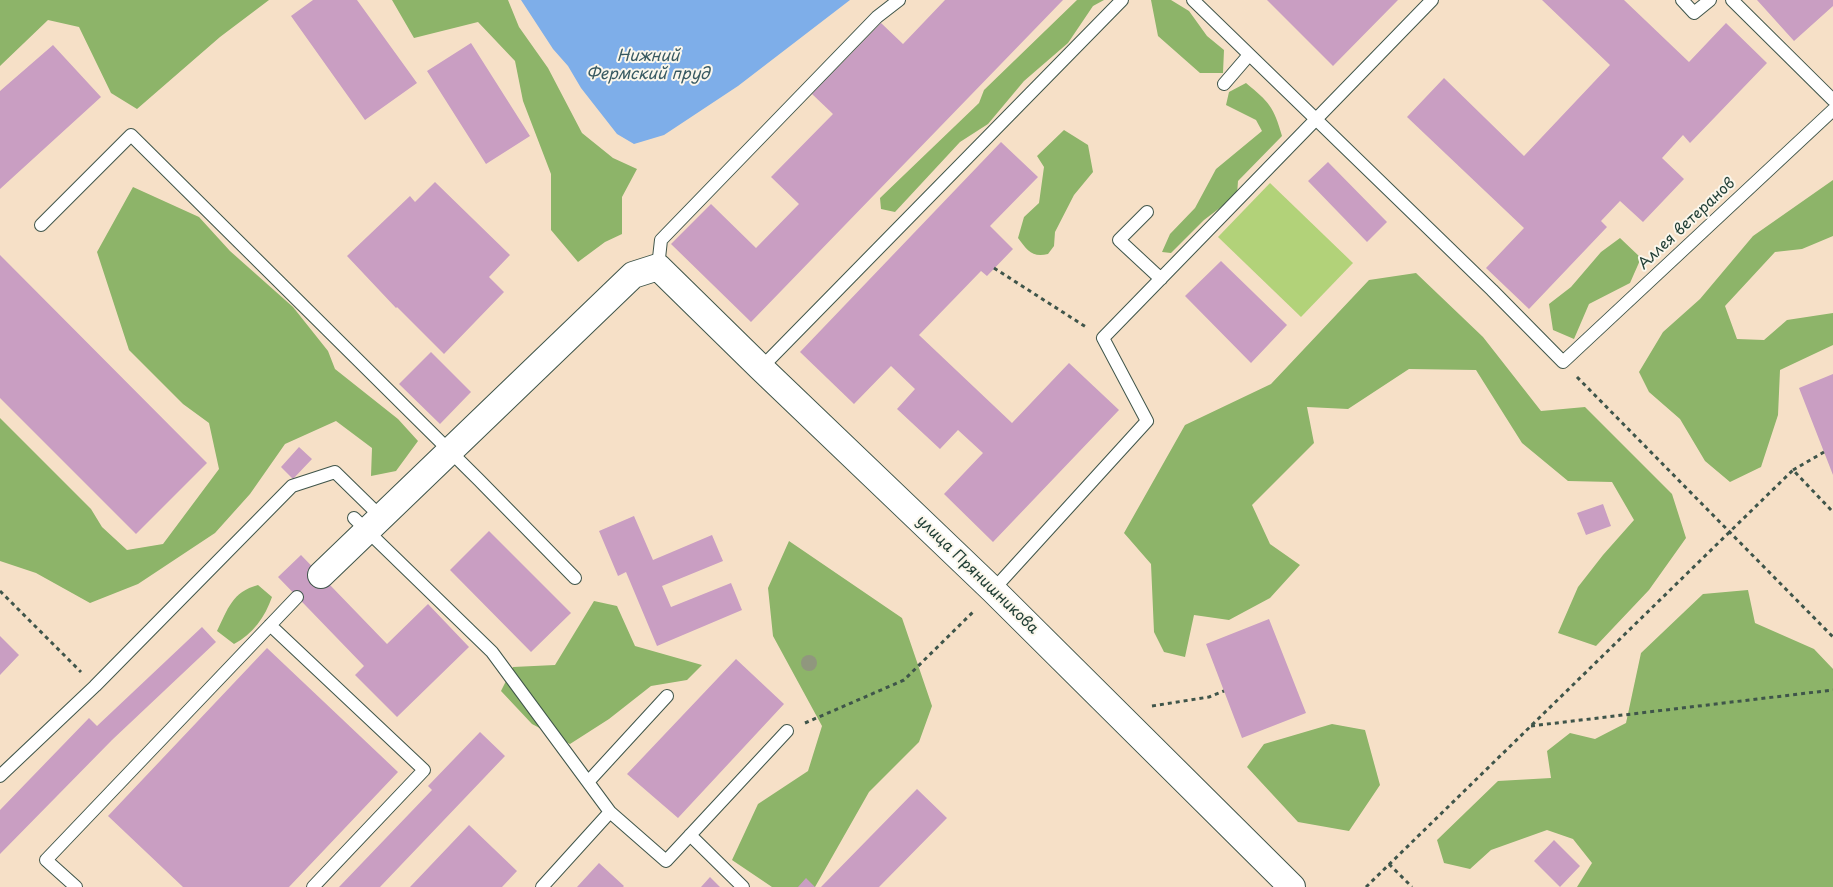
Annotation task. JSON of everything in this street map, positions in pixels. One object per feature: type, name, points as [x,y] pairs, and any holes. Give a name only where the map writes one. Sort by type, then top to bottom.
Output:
[{"type":"street","name":"улица Прянишникова","points":[[658,267],[993,590],[1292,887]]},
{"type":"street","points":[[321,575],[367,522],[450,451],[634,274],[658,267]]},
{"type":"lane","points":[[658,267],[661,240],[877,17],[899,0]]},
{"type":"lane","points":[[761,368],[1122,0]]},
{"type":"lane","points":[[1193,0],[1492,290],[1563,362]]},
{"type":"lane","points":[[993,590],[1147,421],[1103,338],[1432,0]]},
{"type":"lane","points":[[1682,0],[1694,14],[1710,0]]},
{"type":"lane","points":[[1732,0],[1833,100]]},
{"type":"lane","points":[[1224,84],[1249,55]]},
{"type":"lane","name":"Аллея ветеранов","points":[[1563,362],[1833,110]]},
{"type":"lane","points":[[41,226],[131,135],[450,451],[575,578]]},
{"type":"lane","points":[[1147,212],[1118,240],[1161,279]]},
{"type":"lane","points":[[0,776],[95,686],[292,486],[335,472],[367,522],[492,652],[610,812],[666,861],[787,731]]},
{"type":"lane","points":[[76,887],[46,860],[297,597]]},
{"type":"lane","points":[[270,625],[424,770],[313,887]]},
{"type":"lane","points":[[588,782],[667,696]]},
{"type":"lane","points":[[542,887],[610,812]]},
{"type":"lane","points":[[690,835],[743,887]]},
{"type":"path","points":[[994,268],[1103,338]]},
{"type":"path","points":[[1563,362],[1833,636]]},
{"type":"path","points":[[1366,887],[1793,470],[1824,452]]},
{"type":"path","points":[[1793,470],[1833,512]]},
{"type":"path","points":[[0,591],[95,686]]},
{"type":"path","points":[[787,731],[904,680],[954,632]]},
{"type":"path","points":[[1531,726],[1833,690]]},
{"type":"path","points":[[1152,706],[1209,697],[1224,691]]},
{"type":"path","points":[[1390,864],[1412,887]]},
{"type":"green space","points":[[0,0],[269,0],[220,37],[137,109],[111,93],[79,27],[48,20],[0,66]]},
{"type":"green space","points":[[392,0],[508,0],[519,27],[548,68],[582,133],[613,158],[637,169],[622,197],[622,234],[605,242],[578,262],[551,230],[551,174],[523,101],[515,61],[478,22],[414,38]]},
{"type":"green space","points":[[1077,0],[1104,0],[1093,6],[1068,43],[1024,81],[988,124],[960,142],[895,212],[881,209],[880,198],[979,103],[984,90]]},
{"type":"green space","points":[[1151,0],[1171,0],[1189,11],[1207,36],[1224,50],[1223,73],[1200,73],[1158,36]]},
{"type":"green space","points":[[1246,83],[1270,106],[1282,136],[1238,181],[1237,195],[1204,220],[1171,253],[1162,252],[1170,234],[1195,208],[1216,169],[1262,131],[1256,120],[1226,105],[1229,92]]},
{"type":"green space","points":[[1064,130],[1088,145],[1093,172],[1074,195],[1055,232],[1054,246],[1048,254],[1038,255],[1030,252],[1018,238],[1024,217],[1039,203],[1044,167],[1037,156]]},
{"type":"green space","points":[[1833,180],[1833,236],[1802,249],[1775,252],[1725,306],[1737,339],[1764,340],[1787,320],[1833,313],[1833,345],[1780,370],[1778,415],[1761,467],[1730,482],[1705,461],[1680,419],[1649,392],[1639,372],[1663,332],[1700,299],[1753,236]]},
{"type":"green space","points":[[1270,183],[1353,263],[1301,317],[1218,237]]},
{"type":"green space","points":[[133,187],[199,217],[230,251],[293,307],[328,351],[335,369],[398,419],[418,441],[396,471],[371,476],[372,448],[336,421],[285,444],[250,494],[215,533],[138,584],[90,603],[36,573],[0,561],[0,418],[91,509],[102,527],[127,550],[163,544],[219,469],[209,423],[183,404],[129,350],[97,252]]},
{"type":"green space","points":[[1620,238],[1641,258],[1630,283],[1589,304],[1574,339],[1553,330],[1549,304],[1571,287],[1601,252]]},
{"type":"green space","points":[[1416,273],[1483,337],[1541,411],[1585,407],[1672,494],[1686,538],[1649,590],[1596,646],[1558,633],[1578,587],[1634,520],[1612,482],[1568,481],[1522,443],[1476,370],[1409,369],[1348,409],[1307,407],[1314,443],[1252,505],[1270,544],[1300,565],[1270,598],[1229,620],[1194,615],[1185,657],[1164,652],[1154,632],[1151,564],[1124,533],[1185,425],[1271,384],[1369,280]]},
{"type":"green space","points":[[789,541],[902,618],[932,706],[919,742],[869,792],[815,887],[772,887],[732,860],[758,804],[808,771],[822,726],[773,636],[768,588]]},
{"type":"green space","points":[[258,585],[272,597],[262,618],[253,630],[234,644],[217,631],[232,602],[242,592]]},
{"type":"green space","points":[[1748,590],[1755,623],[1814,649],[1833,669],[1833,887],[1577,887],[1592,863],[1573,839],[1547,830],[1491,850],[1470,869],[1444,863],[1437,840],[1498,781],[1551,778],[1547,751],[1570,733],[1595,739],[1626,723],[1641,653],[1703,594]]},
{"type":"green space","points":[[594,601],[617,606],[635,646],[702,665],[687,680],[651,686],[609,719],[570,744],[532,724],[501,691],[513,667],[555,665]]},
{"type":"green space","points":[[1332,724],[1365,730],[1380,785],[1349,831],[1298,822],[1247,767],[1264,744]]},
{"type":"water","name":"Нижний Фермский пруд","points":[[521,0],[850,0],[738,86],[664,135],[634,144],[617,134],[581,88],[568,66],[553,49]]},
{"type":"building","points":[[313,0],[357,0],[417,83],[365,120],[291,16]]},
{"type":"building","points":[[945,0],[1063,0],[751,322],[671,244],[711,204],[756,248],[799,204],[771,177],[833,114],[812,94],[881,23],[903,44]]},
{"type":"building","points":[[1267,0],[1398,0],[1333,66]]},
{"type":"building","points":[[1542,0],[1624,0],[1689,62],[1726,23],[1767,63],[1690,143],[1683,135],[1662,158],[1684,179],[1643,222],[1620,201],[1601,221],[1607,227],[1529,309],[1486,268],[1524,228],[1407,117],[1444,78],[1524,156],[1610,65]]},
{"type":"building","points":[[1757,0],[1833,0],[1833,6],[1794,41]]},
{"type":"building","points":[[471,43],[530,136],[486,164],[427,71]]},
{"type":"building","points":[[53,45],[101,97],[0,189],[0,91]]},
{"type":"building","points":[[1001,142],[1038,177],[990,226],[1013,249],[987,276],[981,271],[919,335],[1012,423],[1069,363],[1119,410],[993,542],[944,494],[983,453],[958,430],[940,449],[897,409],[915,389],[891,366],[854,404],[800,352]]},
{"type":"building","points":[[1328,162],[1387,222],[1367,242],[1308,181]]},
{"type":"building","points":[[435,182],[510,255],[489,277],[504,292],[444,354],[347,256],[410,196],[415,202]]},
{"type":"building","points":[[0,255],[207,463],[136,534],[0,398]]},
{"type":"building","points":[[1221,261],[1287,325],[1251,363],[1185,296]]},
{"type":"building","points":[[431,352],[471,392],[440,424],[399,384]]},
{"type":"building","points":[[1833,374],[1833,475],[1799,388]]},
{"type":"building","points":[[299,447],[312,459],[293,479],[281,467]]},
{"type":"building","points":[[1603,504],[1611,526],[1586,535],[1577,513]]},
{"type":"building","points":[[634,516],[653,560],[712,535],[723,561],[662,586],[671,607],[731,583],[742,610],[657,646],[626,572],[618,576],[599,531]]},
{"type":"building","points":[[489,531],[571,613],[531,652],[450,570]]},
{"type":"building","points":[[301,555],[387,644],[428,604],[469,647],[397,717],[355,675],[364,666],[278,577]]},
{"type":"building","points":[[1269,619],[1306,713],[1242,738],[1206,644]]},
{"type":"building","points":[[202,627],[216,642],[112,740],[0,854],[0,810],[89,718],[97,726]]},
{"type":"building","points":[[0,636],[19,655],[0,675]]},
{"type":"building","points":[[267,648],[398,772],[289,887],[183,887],[108,816]]},
{"type":"building","points":[[736,659],[784,704],[678,818],[627,774]]},
{"type":"building","points":[[480,732],[505,756],[380,887],[339,887],[432,790],[428,786]]},
{"type":"building","points":[[917,789],[947,818],[879,887],[821,887]]},
{"type":"building","points":[[469,825],[517,871],[502,887],[410,887]]},
{"type":"building","points":[[1554,840],[1580,866],[1560,887],[1534,861]]},
{"type":"building","points":[[599,863],[624,886],[577,887]]},
{"type":"building","points":[[710,877],[720,887],[701,887]]},
{"type":"building","points":[[806,878],[815,887],[798,887]]}]
